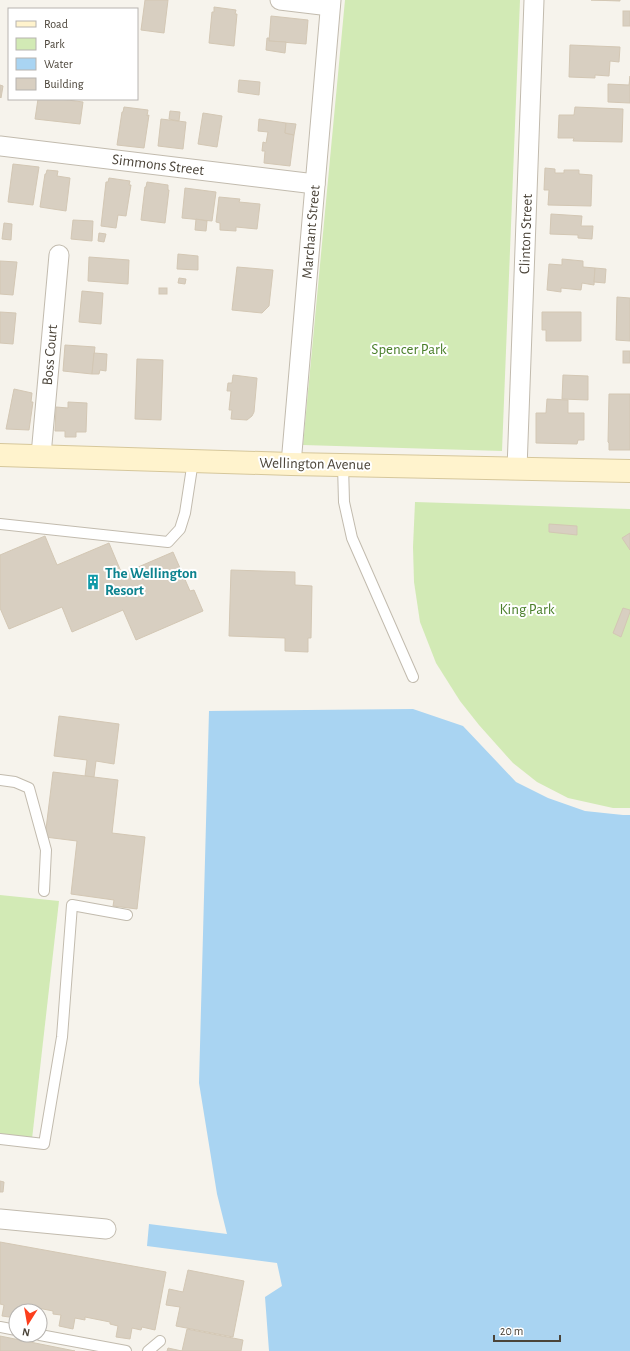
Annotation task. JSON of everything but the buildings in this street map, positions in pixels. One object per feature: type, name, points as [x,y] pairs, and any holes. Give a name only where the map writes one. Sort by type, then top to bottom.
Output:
[{"type":"main road","name":"Wellington Avenue","points":[[0,454],[290,464],[630,471]]},
{"type":"street","points":[[280,0],[330,3]]},
{"type":"street","name":"Clinton Street","points":[[517,468],[534,0]]},
{"type":"street","name":"Marchant Street","points":[[290,464],[330,3]]},
{"type":"street","name":"Simmons Street","points":[[0,146],[315,184]]},
{"type":"street","name":"Boss Court","points":[[41,455],[59,255]]},
{"type":"street","points":[[0,1219],[106,1229]]},
{"type":"lane","points":[[0,524],[168,542],[180,529],[185,512],[193,461]]},
{"type":"lane","points":[[343,465],[344,502],[352,538],[413,677]]},
{"type":"lane","points":[[0,780],[15,782],[29,788],[46,850],[44,891]]},
{"type":"lane","points":[[0,1139],[44,1144],[62,1037],[72,906],[127,915]]},
{"type":"lane","points":[[48,1336],[126,1351]]},
{"type":"lane","points":[[148,1351],[160,1341]]},
{"type":"green space","name":"Spencer Park","points":[[345,0],[520,0],[502,451],[303,445]]},
{"type":"green space","name":"King Park","points":[[415,502],[630,509],[630,808],[613,808],[568,798],[537,782],[513,763],[460,701],[436,663],[420,622],[414,582],[413,547]]},
{"type":"green space","points":[[0,895],[59,901],[32,1139],[0,1135]]},
{"type":"water","points":[[413,709],[463,726],[516,782],[548,798],[585,811],[630,815],[630,1351],[269,1351],[265,1297],[282,1286],[277,1263],[147,1246],[149,1224],[227,1234],[217,1194],[199,1083],[209,711]]},
{"type":"place","name":"The Wellington Resort","points":[[93,582]]}]
